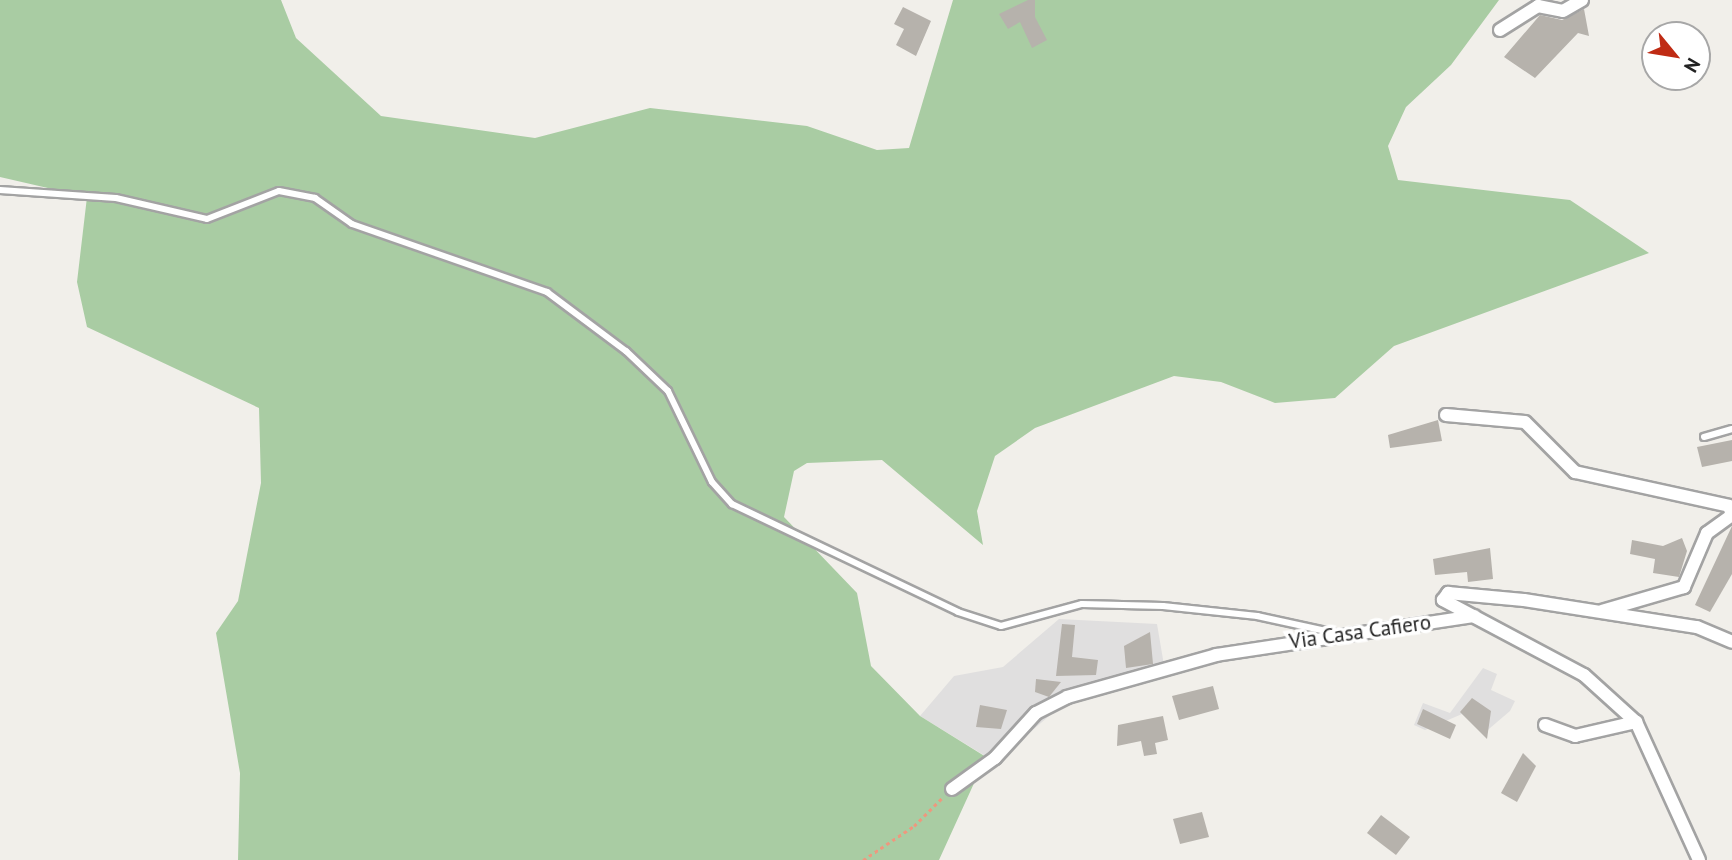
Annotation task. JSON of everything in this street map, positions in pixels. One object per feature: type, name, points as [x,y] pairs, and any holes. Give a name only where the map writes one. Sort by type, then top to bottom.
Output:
[{"type":"street","points":[[1500,30],[1538,6],[1563,10],[1582,0]]},
{"type":"street","points":[[1446,415],[1525,422],[1575,472],[1612,484],[1714,498],[1732,514],[1707,533],[1684,587],[1601,611]]},
{"type":"street","name":"Via Casa Cafiero","points":[[1474,616],[1443,600],[1448,593],[1601,611],[1697,627],[1732,642]]},
{"type":"street","points":[[1474,616],[1584,675],[1636,722],[1699,860]]},
{"type":"street","name":"Via Casa Cafiero","points":[[952,789],[995,758],[1036,713],[1067,697],[1216,655],[1337,634],[1474,616]]},
{"type":"street","points":[[1545,724],[1575,736],[1636,722]]},
{"type":"lane","points":[[0,190],[116,198],[207,219],[279,191],[315,198],[352,224],[547,292],[626,351],[668,391],[712,482],[732,504],[958,612],[1001,626],[1082,604],[1163,606],[1257,615],[1337,634]]},
{"type":"lane","points":[[1704,437],[1732,429]]},
{"type":"path","points":[[863,860],[914,826],[952,789]]},
{"type":"shaded area","points":[[1059,619],[1157,624],[1166,677],[1062,705],[995,762],[920,716],[954,676],[1003,667]]},
{"type":"shaded area","points":[[1483,668],[1497,674],[1491,690],[1515,701],[1510,711],[1483,734],[1462,714],[1425,730],[1414,725],[1423,703],[1450,713]]},
{"type":"green space","points":[[0,0],[281,0],[296,38],[381,116],[535,138],[650,108],[807,126],[877,150],[909,148],[953,0],[1499,0],[1451,65],[1406,107],[1388,146],[1398,180],[1570,200],[1649,253],[1394,346],[1335,398],[1275,403],[1221,382],[1174,376],[1035,428],[995,456],[977,511],[983,545],[882,460],[807,463],[794,471],[784,517],[857,593],[871,666],[920,716],[986,757],[939,860],[238,860],[240,773],[216,633],[238,601],[261,483],[259,408],[87,327],[77,282],[87,197],[0,177]]},
{"type":"building","points":[[1028,0],[1035,0],[1035,17],[1047,40],[1032,48],[1020,22],[1008,29],[999,14]]},
{"type":"building","points":[[903,7],[931,21],[916,56],[896,45],[904,29],[894,24]]},
{"type":"building","points":[[1584,9],[1589,36],[1578,33],[1535,78],[1504,57],[1540,15],[1562,20]]},
{"type":"building","points":[[1438,420],[1442,441],[1390,448],[1388,435]]},
{"type":"building","points":[[1732,440],[1732,461],[1702,467],[1697,447]]},
{"type":"building","points":[[1732,526],[1732,574],[1710,612],[1695,605]]},
{"type":"building","points":[[1682,538],[1687,551],[1679,577],[1653,573],[1655,559],[1630,554],[1632,540],[1663,546]]},
{"type":"building","points":[[1490,548],[1493,579],[1468,582],[1467,572],[1435,575],[1433,559]]},
{"type":"building","points":[[1062,624],[1075,625],[1072,657],[1098,660],[1096,675],[1056,676]]},
{"type":"building","points":[[1150,632],[1153,664],[1126,668],[1124,646]]},
{"type":"building","points":[[1036,679],[1061,682],[1049,697],[1035,692]]},
{"type":"building","points":[[1213,686],[1219,709],[1179,720],[1172,696]]},
{"type":"building","points":[[1472,698],[1491,711],[1487,739],[1460,712]]},
{"type":"building","points":[[980,705],[1007,710],[1001,729],[976,727]]},
{"type":"building","points":[[1423,709],[1456,725],[1450,739],[1417,724]]},
{"type":"building","points":[[1163,716],[1168,740],[1155,743],[1157,754],[1144,756],[1141,741],[1117,746],[1118,725]]},
{"type":"building","points":[[1523,753],[1536,766],[1517,802],[1501,793]]},
{"type":"building","points":[[1202,812],[1209,837],[1180,844],[1173,819]]},
{"type":"building","points":[[1381,815],[1410,837],[1396,855],[1367,833]]}]
